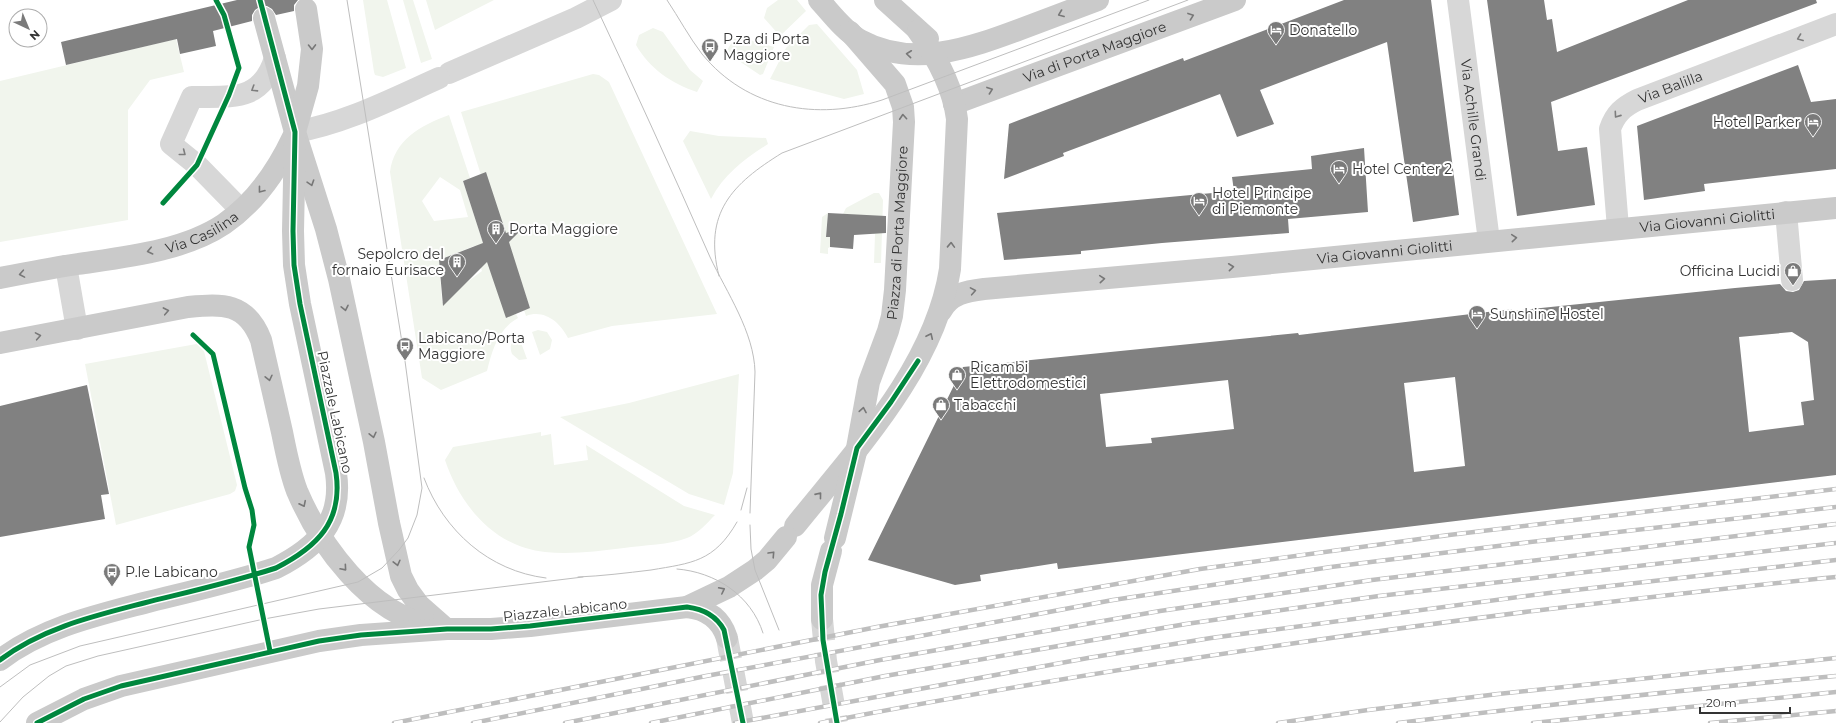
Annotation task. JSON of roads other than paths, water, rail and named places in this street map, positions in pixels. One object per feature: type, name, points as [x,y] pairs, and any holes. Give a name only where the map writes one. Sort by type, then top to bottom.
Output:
[{"type":"main road","name":"Piazza di Porta Maggiore","points":[[819,0],[850,32],[895,84],[903,107],[904,122],[896,282],[892,316],[869,382],[857,448]]},
{"type":"main road","name":"Piazza di Porta Maggiore","points":[[885,0],[918,31],[938,44],[962,49]]},
{"type":"main road","points":[[962,49],[1098,0]]},
{"type":"main road","name":"Via di Porta Maggiore","points":[[954,104],[1235,0]]},
{"type":"main road","name":"Piazzale Labicano","points":[[262,8],[295,132],[326,229],[339,279],[401,576],[408,590],[419,605],[447,629]]},
{"type":"main road","name":"Piazzale Labicano","points":[[0,660],[22,644],[88,618],[276,568],[298,557],[321,536],[331,521],[337,500],[338,486],[300,304],[294,265],[295,132],[308,86],[311,63],[311,34],[306,9]]},
{"type":"main road","name":"Piazza di Porta Maggiore","points":[[755,570],[767,560],[791,531],[857,448],[907,379],[927,343],[941,311],[950,269],[957,124],[954,104],[944,77],[933,54],[918,31]]},
{"type":"main road","name":"Piazza di Porta Maggiore","points":[[850,32],[866,43],[888,50],[918,55],[962,49]]},
{"type":"main road","name":"Via Casilina","points":[[0,278],[129,256],[172,246],[207,234],[224,224],[257,196],[272,176],[285,154],[295,132]]},
{"type":"main road","name":"Via Giovanni Giolitti","points":[[941,311],[950,299],[960,294],[978,290],[1225,268],[1618,228],[1836,208]]},
{"type":"main road","name":"Piazzale Labicano","points":[[78,329],[188,307],[215,305],[232,307],[245,315],[255,326],[261,340],[293,478],[306,509],[321,536],[338,561],[358,582],[385,606],[410,620],[447,629]]},
{"type":"main road","points":[[0,343],[78,329]]},
{"type":"main road","points":[[822,619],[822,585],[857,448]]},
{"type":"main road","name":"Piazzale Labicano","points":[[43,720],[84,699],[121,686],[259,653],[339,638],[447,629],[516,628],[688,608],[729,587],[755,570]]},
{"type":"main road","points":[[688,608],[702,610],[713,616],[722,626],[727,638]]},
{"type":"street","points":[[295,132],[312,129],[346,118],[576,18],[611,0]]},
{"type":"street","name":"Via Achille Grandi","points":[[1458,0],[1489,241]]},
{"type":"street","name":"Via Balilla","points":[[1618,228],[1610,129],[1617,114],[1623,108],[1636,100],[1836,24]]},
{"type":"street","points":[[241,210],[197,165],[171,144],[192,97],[240,95],[252,92],[267,78],[275,58]]},
{"type":"street","points":[[1786,212],[1792,280]]},
{"type":"street","points":[[66,266],[78,329]]},
{"type":"tunnel","points":[[822,619],[826,661],[837,723]]},
{"type":"tunnel","points":[[727,638],[743,723]]},
{"type":"tram line","points":[[0,687],[30,665],[80,646],[358,582],[382,568],[408,538],[417,515],[422,488],[405,361],[347,0]]},
{"type":"tram line","points":[[593,0],[710,257],[745,328],[750,342],[755,372],[750,513]]},
{"type":"tram line","points":[[667,0],[702,54],[720,73],[740,87],[762,98],[784,106],[808,109],[833,109],[857,106],[882,100],[1149,0]]},
{"type":"tram line","points":[[719,276],[715,254],[715,235],[719,218],[726,202],[749,176],[782,153],[1188,0]]},
{"type":"tram line","points":[[424,478],[443,515],[456,531],[471,545],[506,567],[525,574],[546,578]]},
{"type":"tram line","points":[[741,510],[747,488]]},
{"type":"tram line","points":[[578,577],[651,570],[690,562],[710,553],[720,545],[737,522]]},
{"type":"tram line","points":[[750,525],[751,549],[755,570],[779,630]]},
{"type":"tram line","points":[[677,569],[705,575],[730,588],[750,607],[763,633]]},
{"type":"tram line","points":[[0,722],[23,697],[49,676],[66,666],[98,656],[264,619],[319,609],[583,577]]},
{"type":"railway","points":[[394,723],[877,627],[1200,569],[1449,535],[1836,489]]},
{"type":"railway","points":[[473,723],[706,676],[1113,600],[1331,567],[1514,544],[1836,507]]},
{"type":"railway","points":[[565,723],[880,660],[1160,611],[1372,580],[1836,524]]},
{"type":"railway","points":[[651,723],[885,676],[1186,624],[1379,596],[1836,543]]},
{"type":"railway","points":[[735,723],[1088,658],[1211,638],[1549,593],[1836,560]]},
{"type":"railway","points":[[820,723],[997,690],[1265,647],[1533,611],[1836,577]]},
{"type":"railway","points":[[1278,723],[1498,694],[1836,658]]},
{"type":"railway","points":[[1398,723],[1726,686],[1836,676]]},
{"type":"railway","points":[[1533,723],[1836,692]]},
{"type":"railway","points":[[1710,723],[1836,711]]},
{"type":"place","name":"Donatello","points":[[1276,45]]},
{"type":"place","name":"P.za di Porta Maggiore","points":[[710,62]]},
{"type":"place","name":"Hotel Parker","points":[[1813,137]]},
{"type":"place","name":"Hotel Center 2","points":[[1339,184]]},
{"type":"place","name":"Hotel Principe di Piemonte","points":[[1199,216]]},
{"type":"place","name":"Porta Maggiore","points":[[496,244]]},
{"type":"place","name":"Sepolcro del fornaio Eurisace","points":[[457,277]]},
{"type":"place","name":"Officina Lucidi","points":[[1793,286]]},
{"type":"place","name":"Sunshine Hostel","points":[[1477,329]]},
{"type":"place","name":"Labicano/Porta Maggiore","points":[[405,361]]},
{"type":"place","name":"Ricambi Elettrodomestici","points":[[957,390]]},
{"type":"place","name":"Tabacchi","points":[[941,420]]},
{"type":"place","name":"P.le Labicano","points":[[112,587]]}]
